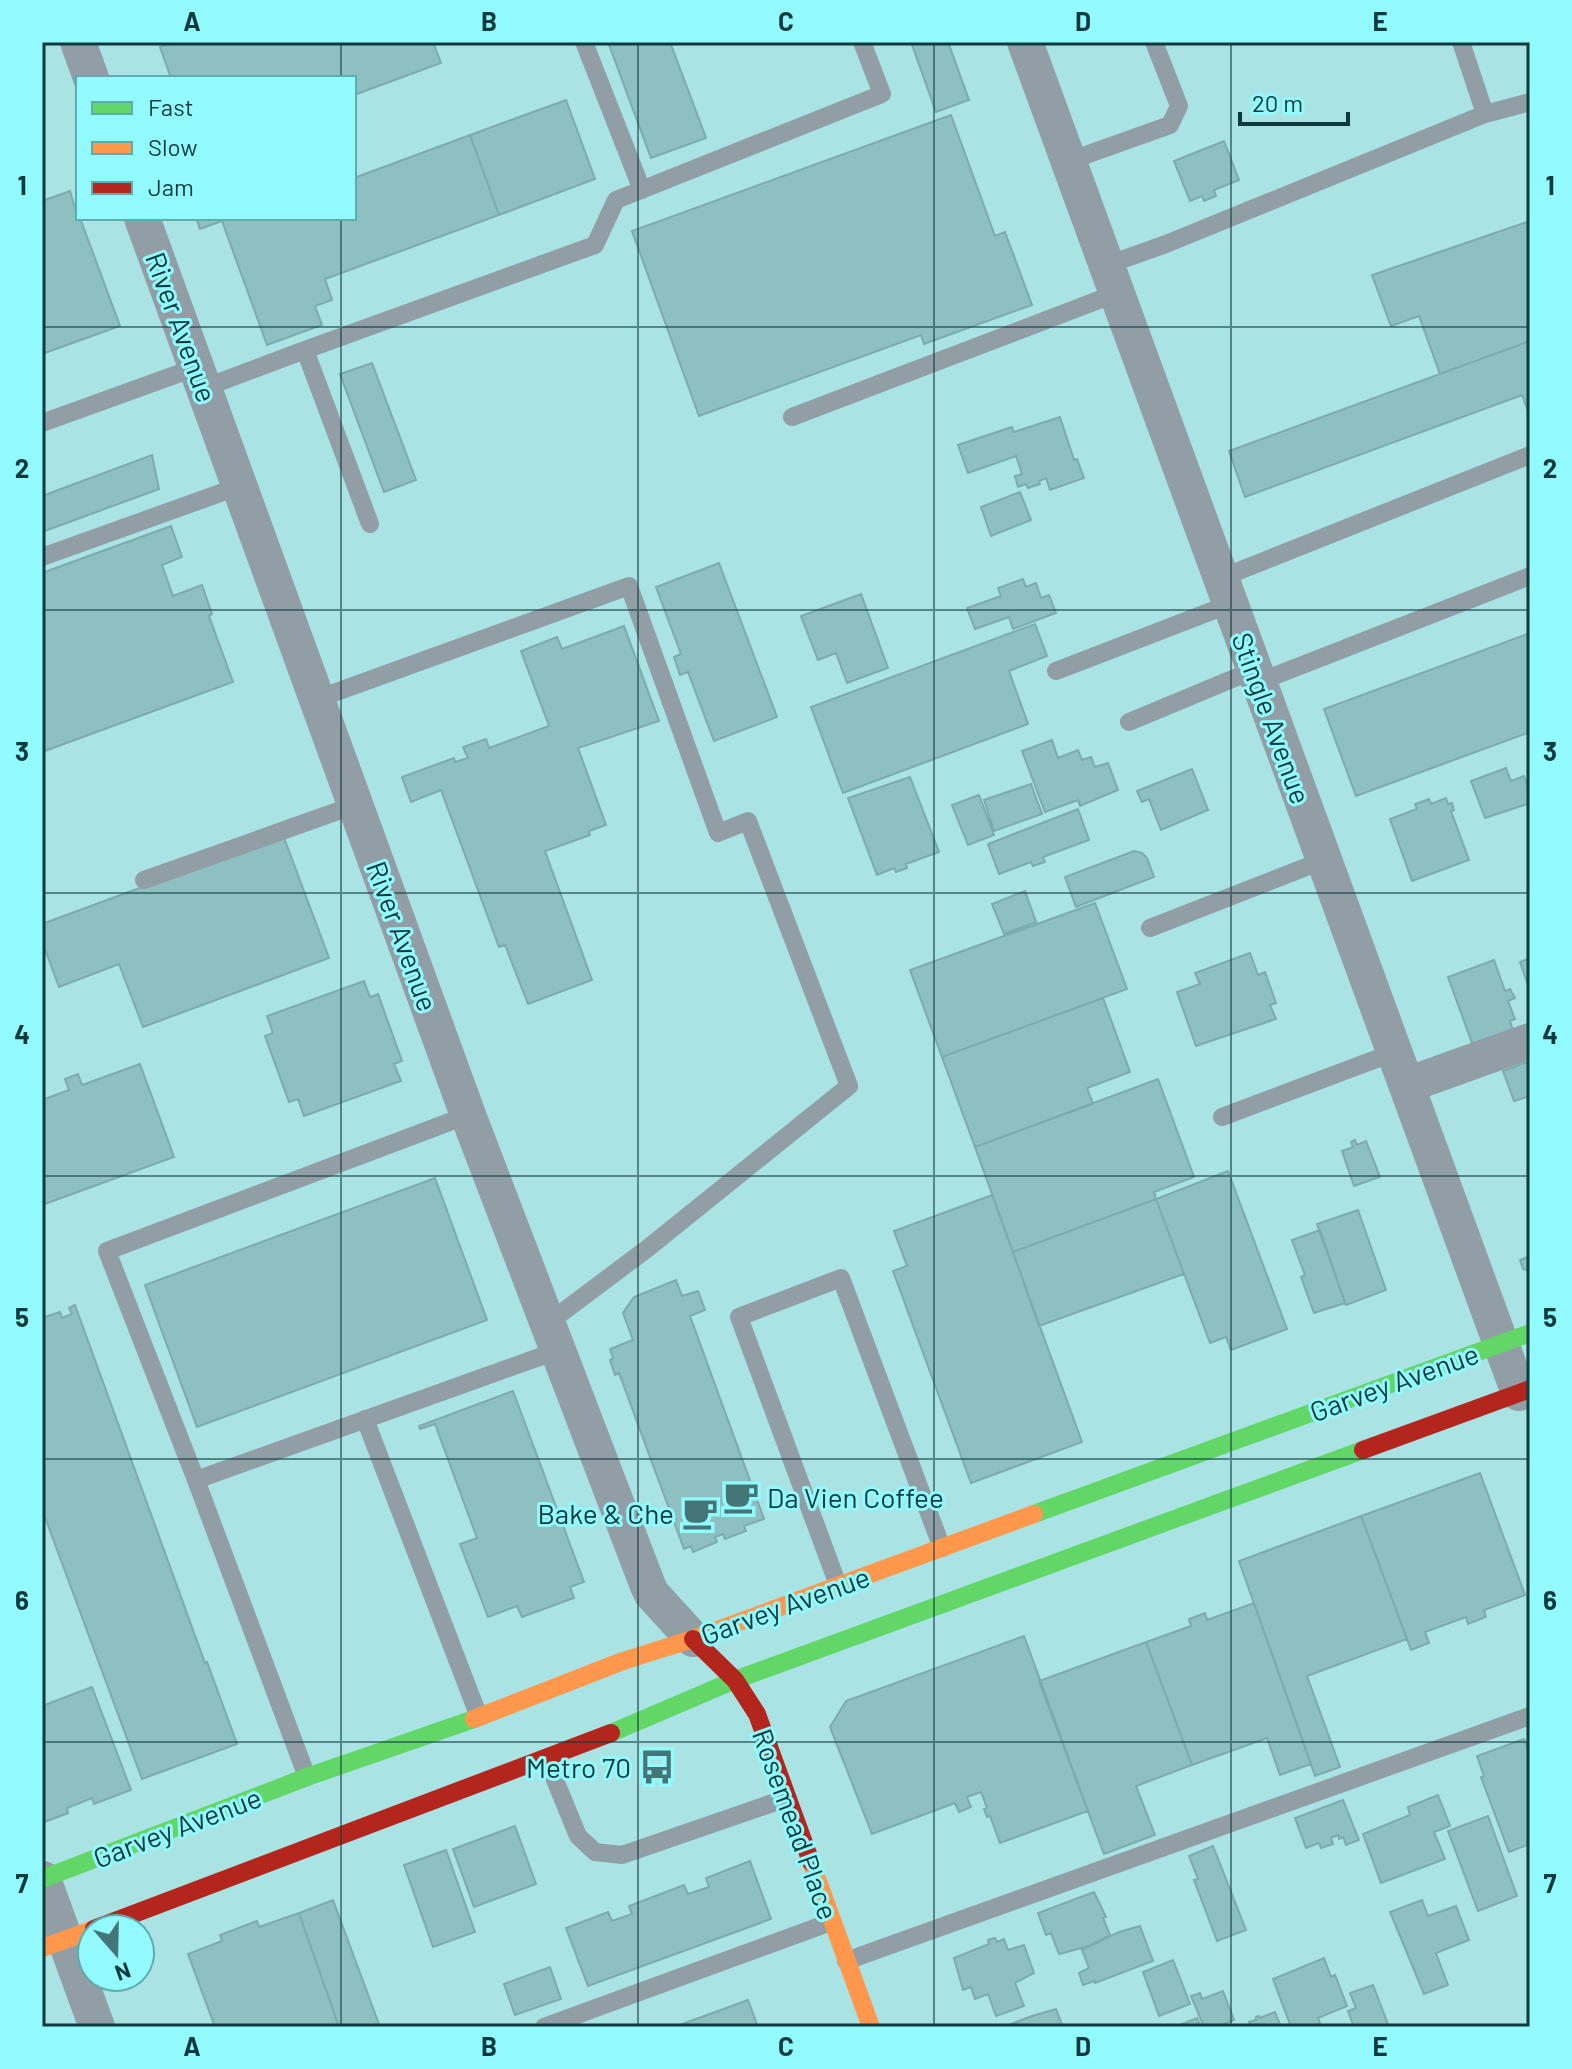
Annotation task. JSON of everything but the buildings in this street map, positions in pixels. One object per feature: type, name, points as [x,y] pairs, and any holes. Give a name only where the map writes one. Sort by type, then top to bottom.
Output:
[{"type":"main road","name":"Garvey Avenue","points":[[43,1879],[307,1777],[1516,1338]]},
{"type":"main road","name":"Garvey Avenue","points":[[73,1936],[637,1723],[735,1680],[1525,1391]]},
{"type":"main road","name":"Rosemead Place","points":[[693,1639],[735,1680],[757,1714],[871,2027]]},
{"type":"street","points":[[78,42],[90,76]]},
{"type":"street","name":"Stingle Avenue","points":[[1025,42],[1407,1085],[1516,1338],[1525,1391]]},
{"type":"street","name":"River Avenue","points":[[143,220],[468,1115],[652,1594],[693,1639]]},
{"type":"street","points":[[1407,1085],[1530,1041]]},
{"type":"street","points":[[43,1879],[73,1936],[97,2027]]},
{"type":"lane","points":[[584,42],[642,190]]},
{"type":"lane","points":[[42,423],[305,350],[595,245],[616,200],[882,94],[862,42]]},
{"type":"lane","points":[[1069,161],[1170,125],[1179,106],[1154,42]]},
{"type":"lane","points":[[1461,42],[1485,114]]},
{"type":"lane","points":[[792,417],[1112,279],[1166,244],[1485,114],[1530,102]]},
{"type":"lane","points":[[305,350],[370,524]]},
{"type":"lane","points":[[1056,671],[1225,591],[1530,455]]},
{"type":"lane","points":[[42,557],[240,486]]},
{"type":"lane","points":[[1129,722],[1530,576]]},
{"type":"lane","points":[[196,1480],[365,1419],[553,1337],[648,1248],[849,1086],[748,821],[718,833],[629,586],[317,699]]},
{"type":"lane","points":[[144,880],[355,805]]},
{"type":"lane","points":[[1150,928],[1324,860]]},
{"type":"lane","points":[[1222,1117],[1395,1052]]},
{"type":"lane","points":[[307,1777],[107,1251],[468,1115]]},
{"type":"lane","points":[[838,1585],[739,1317],[841,1278],[942,1548]]},
{"type":"lane","points":[[365,1419],[479,1717]]},
{"type":"lane","points":[[846,1961],[1530,1716]]},
{"type":"lane","points":[[546,1758],[578,1836],[595,1852],[622,1855],[787,1798]]},
{"type":"lane","points":[[544,2027],[831,1922]]},
{"type":"traffic: fast","points":[[1034,1514],[1530,1333]]},
{"type":"traffic: fast","points":[[611,1733],[735,1680],[1363,1450]]},
{"type":"traffic: fast","points":[[42,1879],[307,1777],[474,1719]]},
{"type":"traffic: slow","points":[[474,1719],[623,1661],[693,1639],[1034,1514]]},
{"type":"traffic: slow","points":[[811,1862],[871,2027]]},
{"type":"traffic: slow","points":[[42,1948],[76,1936]]},
{"type":"traffic: jam","points":[[1363,1450],[1530,1389]]},
{"type":"traffic: jam","points":[[693,1639],[735,1680],[757,1714],[811,1862]]},
{"type":"traffic: jam","points":[[136,1913],[611,1733]]},
{"type":"place","name":"Da Vien Coffee","points":[[741,1497]]},
{"type":"place","name":"Bake & Che","points":[[700,1513]]},
{"type":"place","name":"Metro 70","points":[[657,1767]]}]
